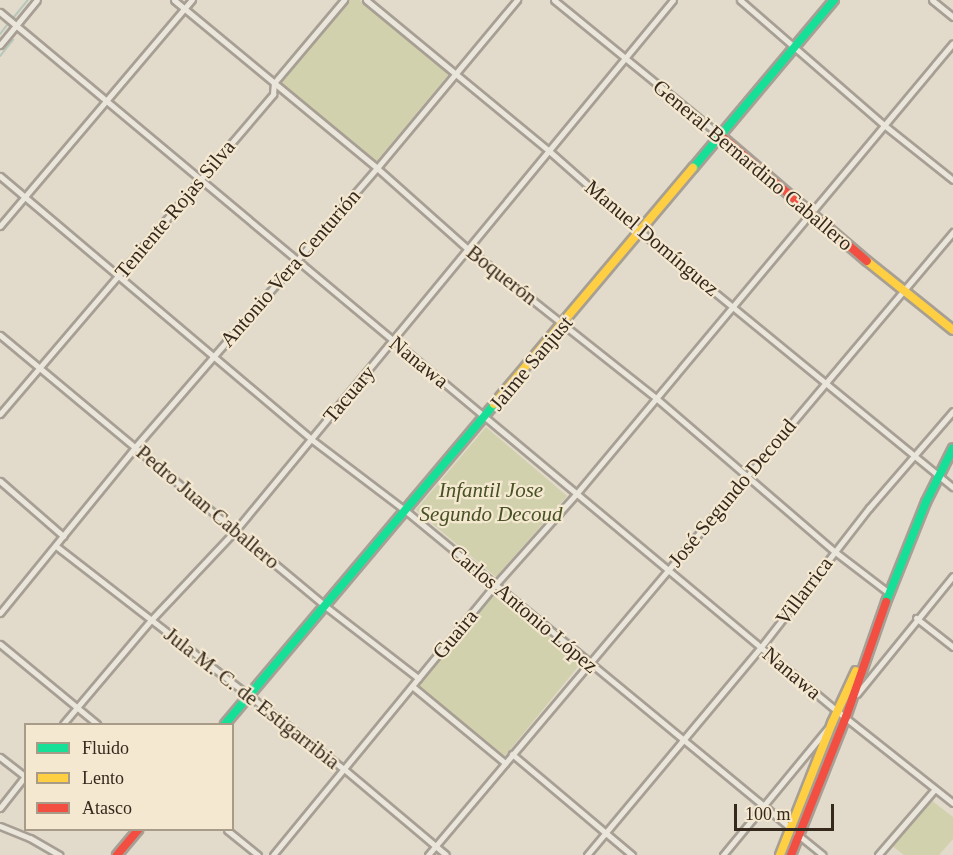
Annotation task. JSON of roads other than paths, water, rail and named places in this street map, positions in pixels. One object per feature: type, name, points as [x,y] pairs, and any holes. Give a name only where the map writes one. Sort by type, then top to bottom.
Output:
[{"type":"main road","name":"Jaime Sanjust","points":[[226,723],[486,417],[834,0]]},
{"type":"main road","name":"General Bernardino Caballero","points":[[721,136],[903,292],[953,330]]},
{"type":"main road","points":[[791,855],[846,717],[889,593],[938,475],[953,448]]},
{"type":"main road","points":[[780,855],[837,711],[875,630]]},
{"type":"main road","points":[[117,855],[137,831]]},
{"type":"street","points":[[0,45],[37,0]]},
{"type":"street","name":"Boquerón","points":[[174,0],[377,168],[468,249],[656,398],[834,551],[889,593]]},
{"type":"street","points":[[0,226],[192,0]]},
{"type":"street","name":"Teniente Rojas Silva","points":[[0,414],[273,94],[274,83],[344,0]]},
{"type":"street","name":"Manuel Domínguez","points":[[366,0],[548,150],[641,232],[953,487]]},
{"type":"street","name":"Antonio Vera Centurión","points":[[0,613],[136,446],[377,168],[517,0]]},
{"type":"street","name":"General Bernardino Caballero","points":[[554,0],[721,136]]},
{"type":"street","name":"Tacuary","points":[[64,723],[151,620],[235,531],[673,0]]},
{"type":"street","points":[[740,0],[884,125],[953,180]]},
{"type":"street","points":[[932,0],[953,17]]},
{"type":"street","name":"Nanawa","points":[[0,12],[837,711],[953,803]]},
{"type":"street","name":"Guaira","points":[[273,855],[495,585],[577,493],[809,212],[953,43]]},
{"type":"street","name":"Carlos Antonio López","points":[[0,176],[311,439],[406,512],[823,855]]},
{"type":"street","name":"José Segundo Decoud","points":[[428,855],[953,232]]},
{"type":"street","name":"Pedro Juan Caballero","points":[[0,335],[136,446],[325,606],[418,678]]},
{"type":"street","name":"Villarrica","points":[[586,855],[761,647],[834,551],[953,411]]},
{"type":"street","points":[[0,481],[63,536]]},
{"type":"street","name":"Jula M. C. de Estigarribia","points":[[56,546],[344,769],[446,855]]},
{"type":"street","points":[[837,711],[851,702],[916,618],[953,576]]},
{"type":"street","points":[[916,618],[953,647]]},
{"type":"street","points":[[0,644],[96,723]]},
{"type":"street","points":[[412,686],[505,763]]},
{"type":"street","points":[[723,855],[832,723]]},
{"type":"street","points":[[512,754],[632,855]]},
{"type":"street","points":[[0,757],[24,774]]},
{"type":"street","points":[[0,808],[24,776]]},
{"type":"street","points":[[878,855],[935,789]]},
{"type":"street","points":[[0,826],[30,837],[59,855]]},
{"type":"street","points":[[228,831],[258,855]]},
{"type":"waterway","points":[[14,17],[28,0]]},
{"type":"waterway","points":[[0,34],[7,25]]},
{"type":"waterway","points":[[0,56],[13,40]]},
{"type":"park label","name":"Infantil Jose Segundo Decoud","points":[[491,502]]}]
